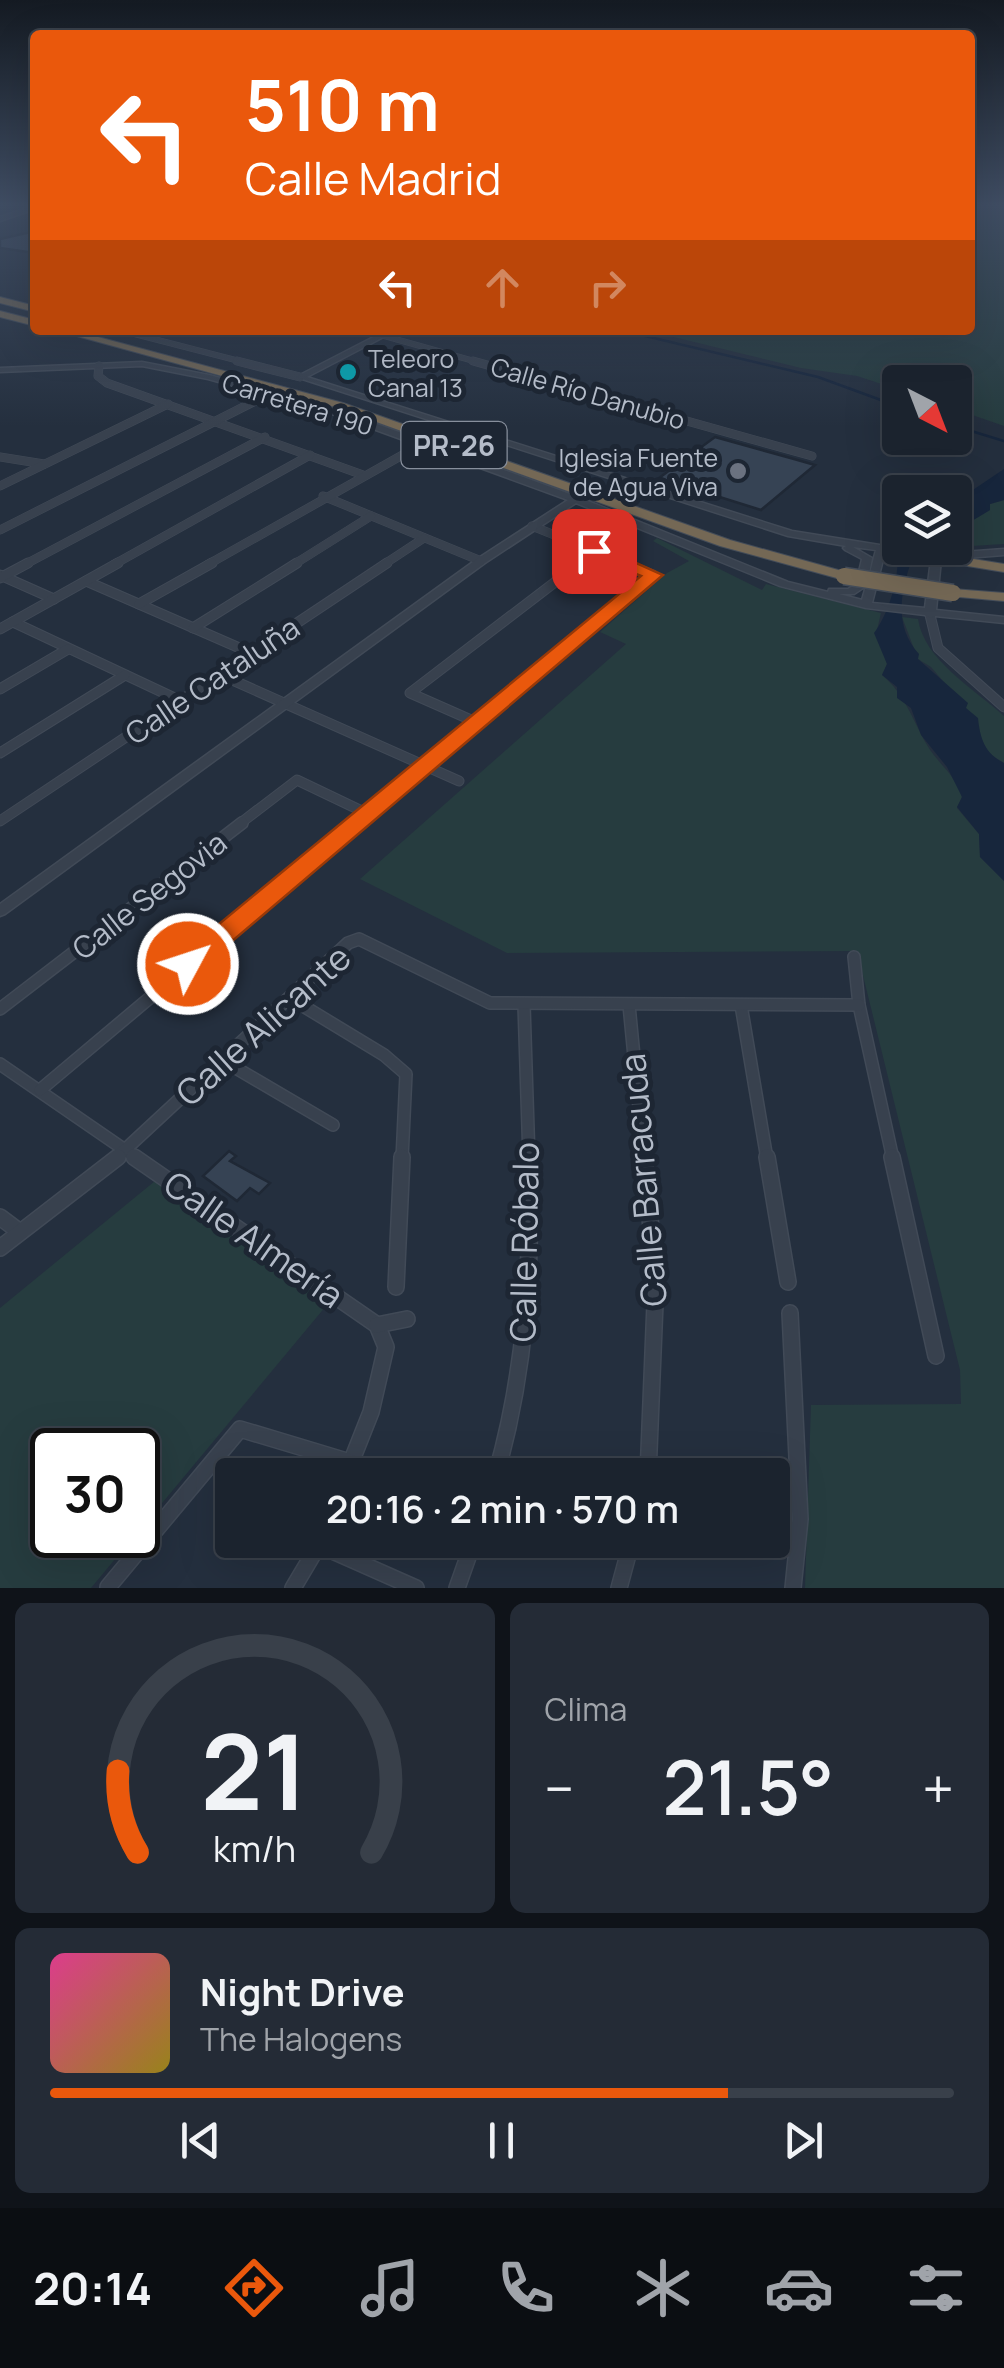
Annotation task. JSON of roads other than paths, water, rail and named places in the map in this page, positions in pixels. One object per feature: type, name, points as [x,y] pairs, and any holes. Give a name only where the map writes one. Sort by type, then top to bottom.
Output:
[{"type":"highway","points":[[0,303],[30,311]]},
{"type":"highway","points":[[4,316],[30,323]]},
{"type":"highway","name":"PR-26","points":[[79,335],[339,405],[725,543],[846,571],[1004,597]]},
{"type":"highway","name":"PR-26","points":[[124,335],[352,399],[846,571]]},
{"type":"highway","points":[[972,560],[982,558],[1004,568]]},
{"type":"highway","name":"PR-26","points":[[954,588],[1004,586]]},
{"type":"street","points":[[124,335],[405,407],[625,484],[816,539],[867,558],[861,586],[845,592],[784,584]]},
{"type":"street","name":"Calle Río Danubio","points":[[379,335],[812,456]]},
{"type":"street","points":[[300,377],[382,336]]},
{"type":"street","points":[[98,366],[98,376],[107,383],[218,420],[362,476]]},
{"type":"street","name":"Carretera 190","points":[[0,370],[158,366],[271,393],[574,499],[784,584],[870,606],[1004,620]]},
{"type":"street","points":[[0,530],[271,393]]},
{"type":"street","points":[[0,486],[168,404]]},
{"type":"street","points":[[1,577],[264,437]]},
{"type":"street","points":[[139,604],[422,444]]},
{"type":"street","points":[[0,629],[310,454]]},
{"type":"street","points":[[0,457],[44,464]]},
{"type":"street","points":[[324,496],[481,561]]},
{"type":"street","points":[[0,912],[481,561],[574,499]]},
{"type":"street","points":[[193,628],[371,516]]},
{"type":"street","points":[[40,1090],[652,578],[649,572],[532,526]]},
{"type":"street","name":"Calle Cataluña","points":[[0,821],[424,538]]},
{"type":"street","points":[[816,539],[882,549]]},
{"type":"street","points":[[870,606],[877,548]]},
{"type":"street","points":[[478,723],[410,693],[594,551]]},
{"type":"street","points":[[972,559],[1004,552]]},
{"type":"street","points":[[932,565],[930,615],[938,648],[1004,707]]},
{"type":"street","points":[[1,577],[54,599]]},
{"type":"street","points":[[86,580],[252,653]]},
{"type":"street","points":[[13,622],[181,701]]},
{"type":"street","points":[[0,689],[68,649]]},
{"type":"street","points":[[0,753],[125,674]]},
{"type":"street","points":[[221,674],[459,781]]},
{"type":"street","name":"Calle Segovia","points":[[0,1009],[297,780],[366,814]]},
{"type":"street","name":"Calle Alicante","points":[[0,1248],[126,1151],[348,943],[359,939],[490,1003],[860,1005]]},
{"type":"street","points":[[854,956],[860,1005],[936,1356]]},
{"type":"street","points":[[290,998],[384,1055],[406,1074],[396,1287]]},
{"type":"street","name":"Calle Róbalo","points":[[502,1458],[509,1437],[529,1318],[524,1005]]},
{"type":"street","name":"Calle Barracuda","points":[[629,1005],[656,1279],[649,1458]]},
{"type":"street","points":[[741,1005],[788,1282]]},
{"type":"street","points":[[224,1061],[333,1125]]},
{"type":"street","name":"Calle Almería","points":[[0,1064],[377,1325]]},
{"type":"street","points":[[0,1217],[20,1232]]},
{"type":"street","points":[[790,1313],[800,1519],[793,1588]]},
{"type":"street","points":[[352,1458],[370,1412],[386,1347],[377,1325],[406,1319]]},
{"type":"street","points":[[216,1458],[240,1430],[318,1458]]},
{"type":"street","points":[[108,1587],[215,1460]]},
{"type":"street","points":[[293,1588],[311,1558]]},
{"type":"street","points":[[352,1558],[416,1588]]},
{"type":"street","points":[[457,1588],[468,1558]]},
{"type":"street","points":[[619,1588],[627,1558]]},
{"type":"water","points":[[1004,469],[1004,500],[990,504],[990,510],[972,521],[972,491]]},
{"type":"water","points":[[897,565],[911,565],[903,590],[902,617],[918,659],[968,703],[966,708],[978,718],[988,749],[1004,763],[1004,881],[980,857],[979,834],[957,807],[962,797],[947,767],[921,735],[911,708],[897,698],[897,687],[882,675],[887,664],[874,633],[893,593]]},
{"type":"waterway","points":[[641,335],[818,377],[882,400]]},
{"type":"waterway","points":[[972,431],[1004,441]]},
{"type":"place","name":"Teleoro Canal 13","points":[[348,372]]},
{"type":"place","name":"Iglesia Fuente de Agua Viva","points":[[738,471]]}]
